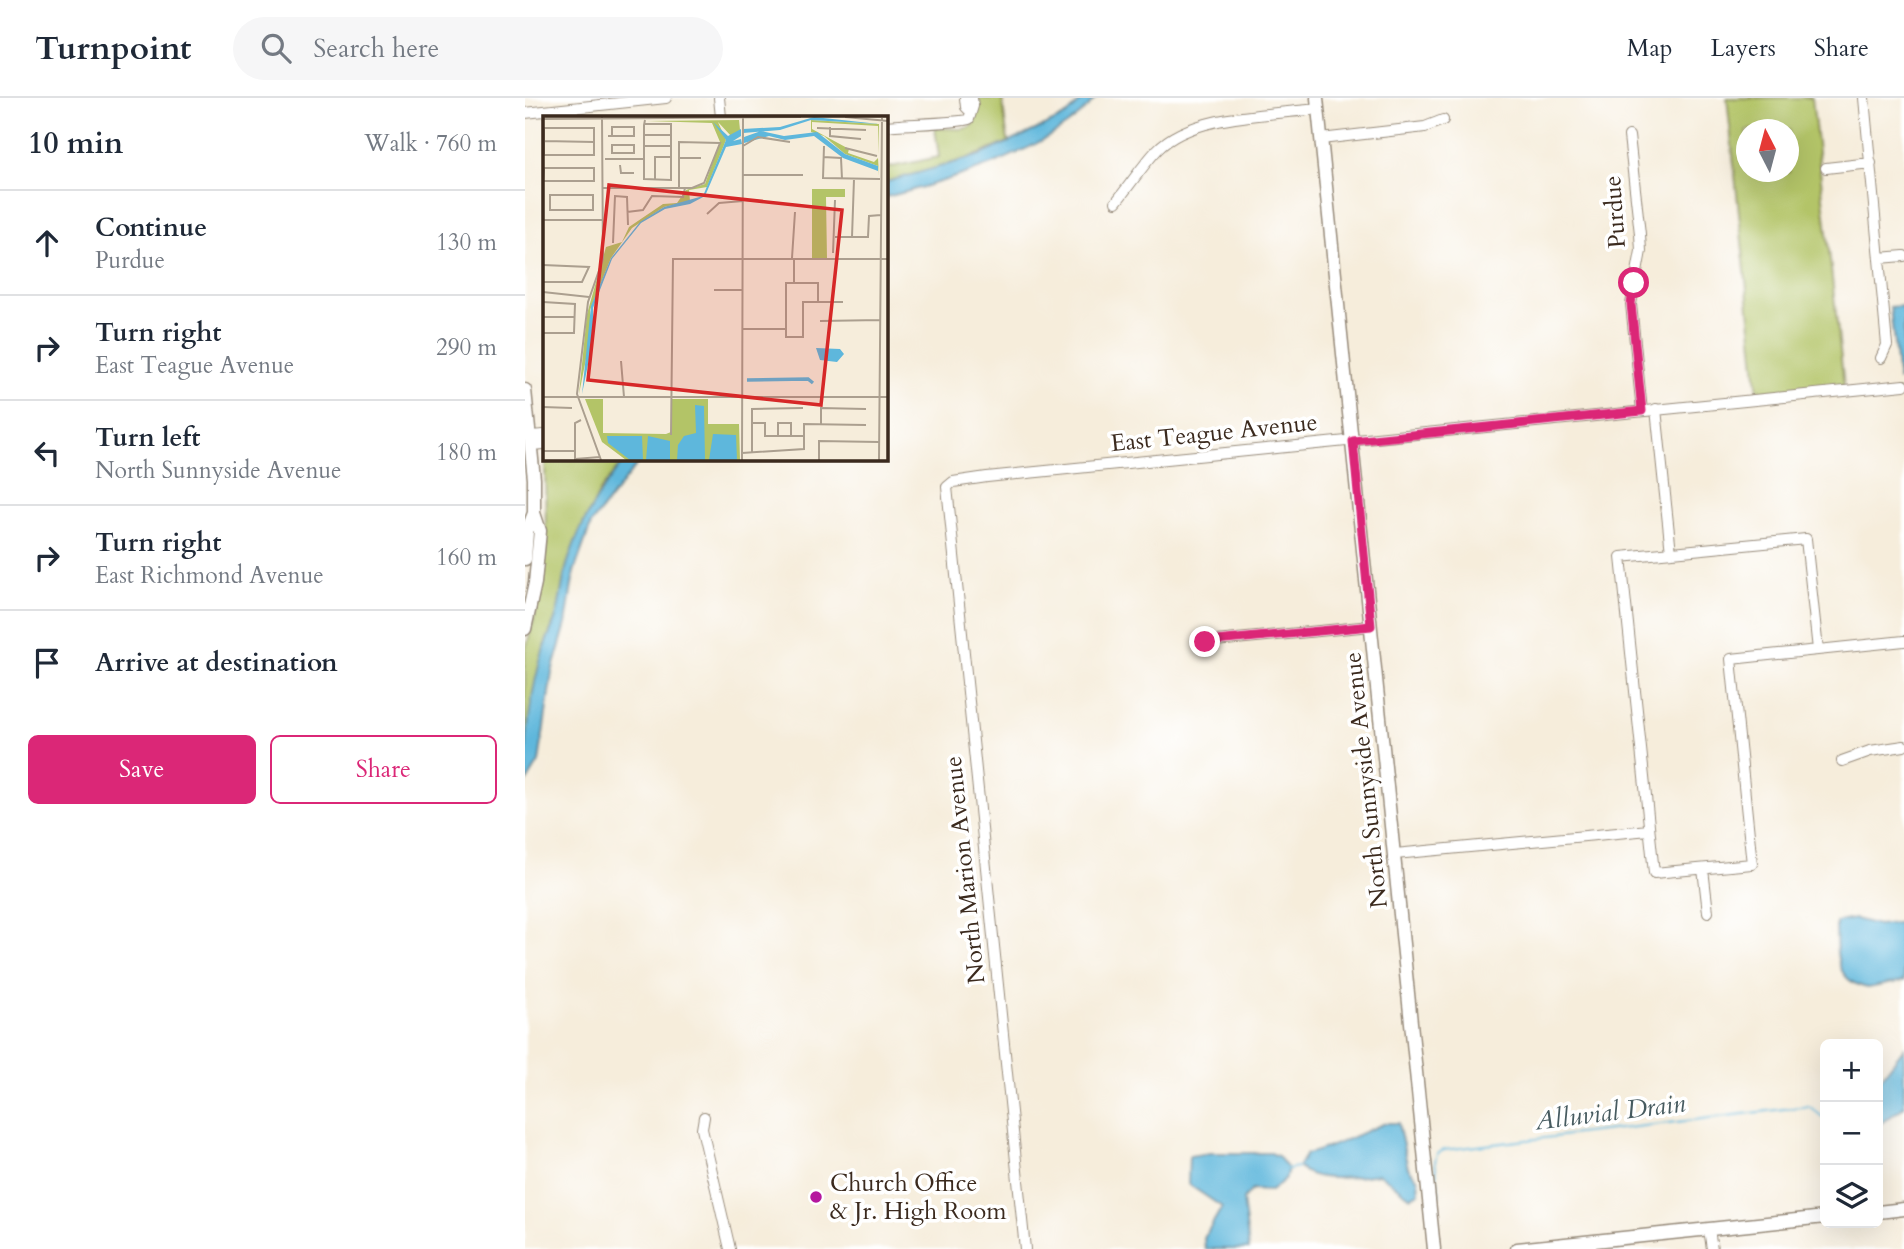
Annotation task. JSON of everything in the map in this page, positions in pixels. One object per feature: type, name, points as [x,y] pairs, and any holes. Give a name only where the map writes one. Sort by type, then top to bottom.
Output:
[{"type":"main road","name":"North Sunnyside Avenue","points":[[1318,104],[1434,1249]]},
{"type":"main road","points":[[525,390],[535,442],[534,513],[527,531],[525,559]]},
{"type":"main road","points":[[525,629],[535,583],[541,531],[534,513]]},
{"type":"main road","points":[[1883,1211],[1904,1209]]},
{"type":"main road","points":[[1517,1249],[1820,1218]]},
{"type":"street","points":[[525,113],[666,98]]},
{"type":"street","points":[[719,98],[721,116]]},
{"type":"street","points":[[965,98],[968,116]]},
{"type":"street","points":[[968,116],[973,106],[972,98]]},
{"type":"street","points":[[1864,98],[1887,345],[1881,358]]},
{"type":"street","points":[[1116,202],[1158,148],[1184,130],[1206,122],[1318,104]]},
{"type":"street","points":[[887,126],[968,116]]},
{"type":"street","points":[[1321,139],[1425,127],[1443,120]]},
{"type":"street","name":"Purdue","points":[[1629,136],[1640,242],[1631,304],[1642,411]]},
{"type":"street","points":[[1826,168],[1871,163]]},
{"type":"street","points":[[1880,258],[1904,256]]},
{"type":"street","name":"East Teague Avenue","points":[[947,486],[953,482],[976,478],[1904,385]]},
{"type":"street","points":[[1656,409],[1671,552]]},
{"type":"street","name":"North Marion Avenue","points":[[947,486],[1025,1249]]},
{"type":"street","points":[[1818,650],[1806,539],[1621,558],[1654,873],[1752,864],[1731,659],[1818,650],[1904,641]]},
{"type":"street","points":[[1205,642],[1371,626]]},
{"type":"street","points":[[1842,761],[1870,751],[1904,746]]},
{"type":"street","points":[[1395,854],[1649,830]]},
{"type":"street","points":[[1703,869],[1708,912]]},
{"type":"street","points":[[704,1116],[702,1129],[730,1249]]},
{"type":"street","points":[[1709,1229],[1711,1249]]},
{"type":"green space","points":[[976,98],[1002,98],[1008,142],[963,160],[887,182],[887,168],[939,157],[935,128],[971,127],[977,115]]},
{"type":"green space","points":[[1727,98],[1812,98],[1844,386],[1758,395]]},
{"type":"green space","points":[[624,460],[600,491],[578,535],[565,574],[557,615],[544,647],[525,747],[525,652],[536,611],[546,545],[545,461]]},
{"type":"water","points":[[1084,98],[1096,98],[1078,117],[1028,148],[969,172],[887,197],[887,182],[981,155],[1068,114]]},
{"type":"water","points":[[1904,306],[1904,380],[1898,380],[1890,307]]},
{"type":"water","points":[[624,460],[640,460],[591,524],[574,572],[566,624],[552,672],[539,762],[525,785],[527,733],[535,682],[544,648],[557,613],[574,544],[605,486]]},
{"type":"water","points":[[1855,919],[1878,925],[1904,922],[1904,981],[1868,988],[1848,979],[1839,963],[1836,922]]},
{"type":"water","points":[[1904,1048],[1904,1107],[1883,1122],[1883,1102],[1883,1075]]},
{"type":"water","points":[[1386,1123],[1398,1123],[1408,1168],[1418,1179],[1419,1193],[1411,1197],[1379,1174],[1348,1178],[1325,1177],[1315,1176],[1298,1167],[1306,1154]]},
{"type":"water","points":[[1210,1153],[1271,1153],[1278,1156],[1288,1169],[1285,1179],[1271,1191],[1252,1190],[1243,1199],[1249,1249],[1205,1249],[1204,1238],[1222,1207],[1188,1184],[1189,1156]]},
{"type":"waterway","name":"Alluvial Drain","points":[[1436,1197],[1439,1195],[1435,1161],[1437,1154],[1444,1150],[1809,1106],[1820,1115]]},
{"type":"waterway","name":"Alluvial Drain","points":[[1287,1169],[1298,1167]]},
{"type":"place","name":"Church Office & Jr. High Room","points":[[816,1197]]},
{"type":"route","points":[[1205,642],[1371,626],[1353,441],[1642,411],[1631,304],[1634,283]]}]
